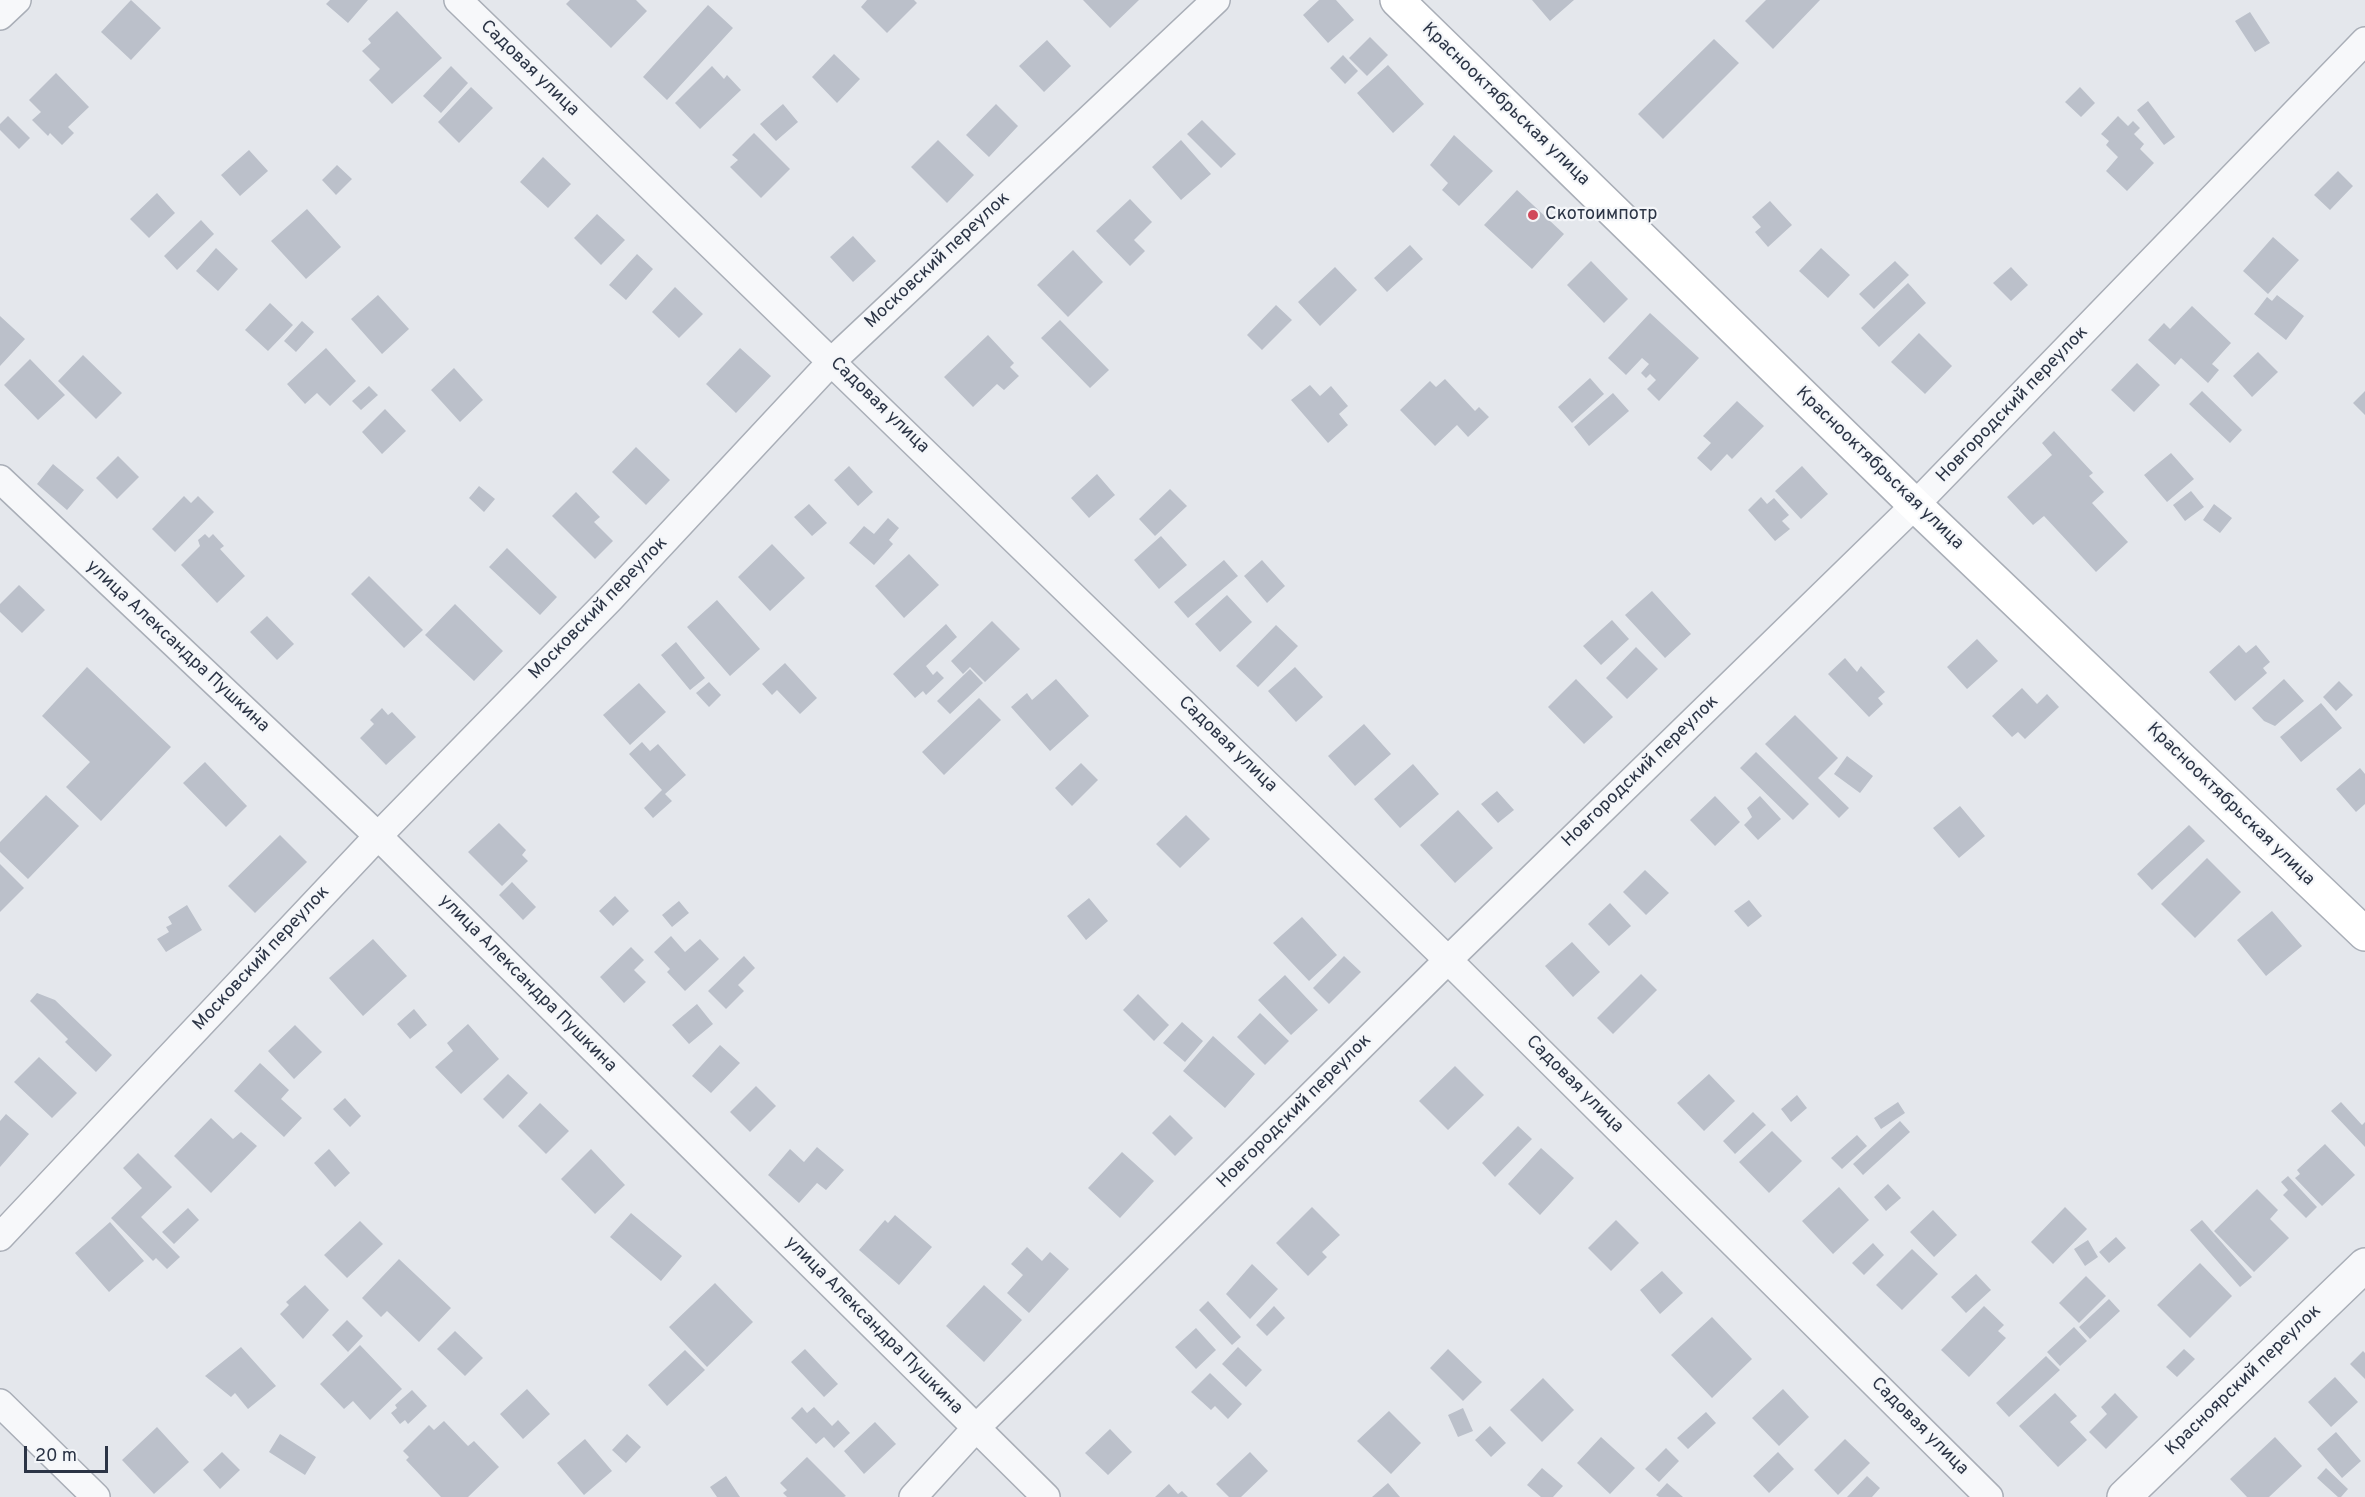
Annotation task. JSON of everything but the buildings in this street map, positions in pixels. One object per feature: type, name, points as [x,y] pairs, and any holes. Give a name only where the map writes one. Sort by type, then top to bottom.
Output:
[{"type":"main road","name":"Краснооктябрьская улица","points":[[1397,0],[1915,505],[2365,934]]},
{"type":"street","points":[[0,16],[17,0]]},
{"type":"street","name":"Садовая улица","points":[[458,0],[1448,960],[1989,1497]]},
{"type":"street","name":"Московский переулок","points":[[0,1237],[378,836],[610,599],[832,361],[1216,0]]},
{"type":"street","name":"Новгородский переулок","points":[[913,1497],[976,1428],[1448,960],[1915,505],[2365,41]]},
{"type":"street","name":"улица Александра Пушкина","points":[[0,479],[378,836],[1046,1497]]},
{"type":"street","name":"Красноярский переулок","points":[[2124,1497],[2365,1266]]},
{"type":"street","points":[[0,1403],[96,1497]]},
{"type":"place","name":"Скотоимпотр","points":[[1533,215]]}]
